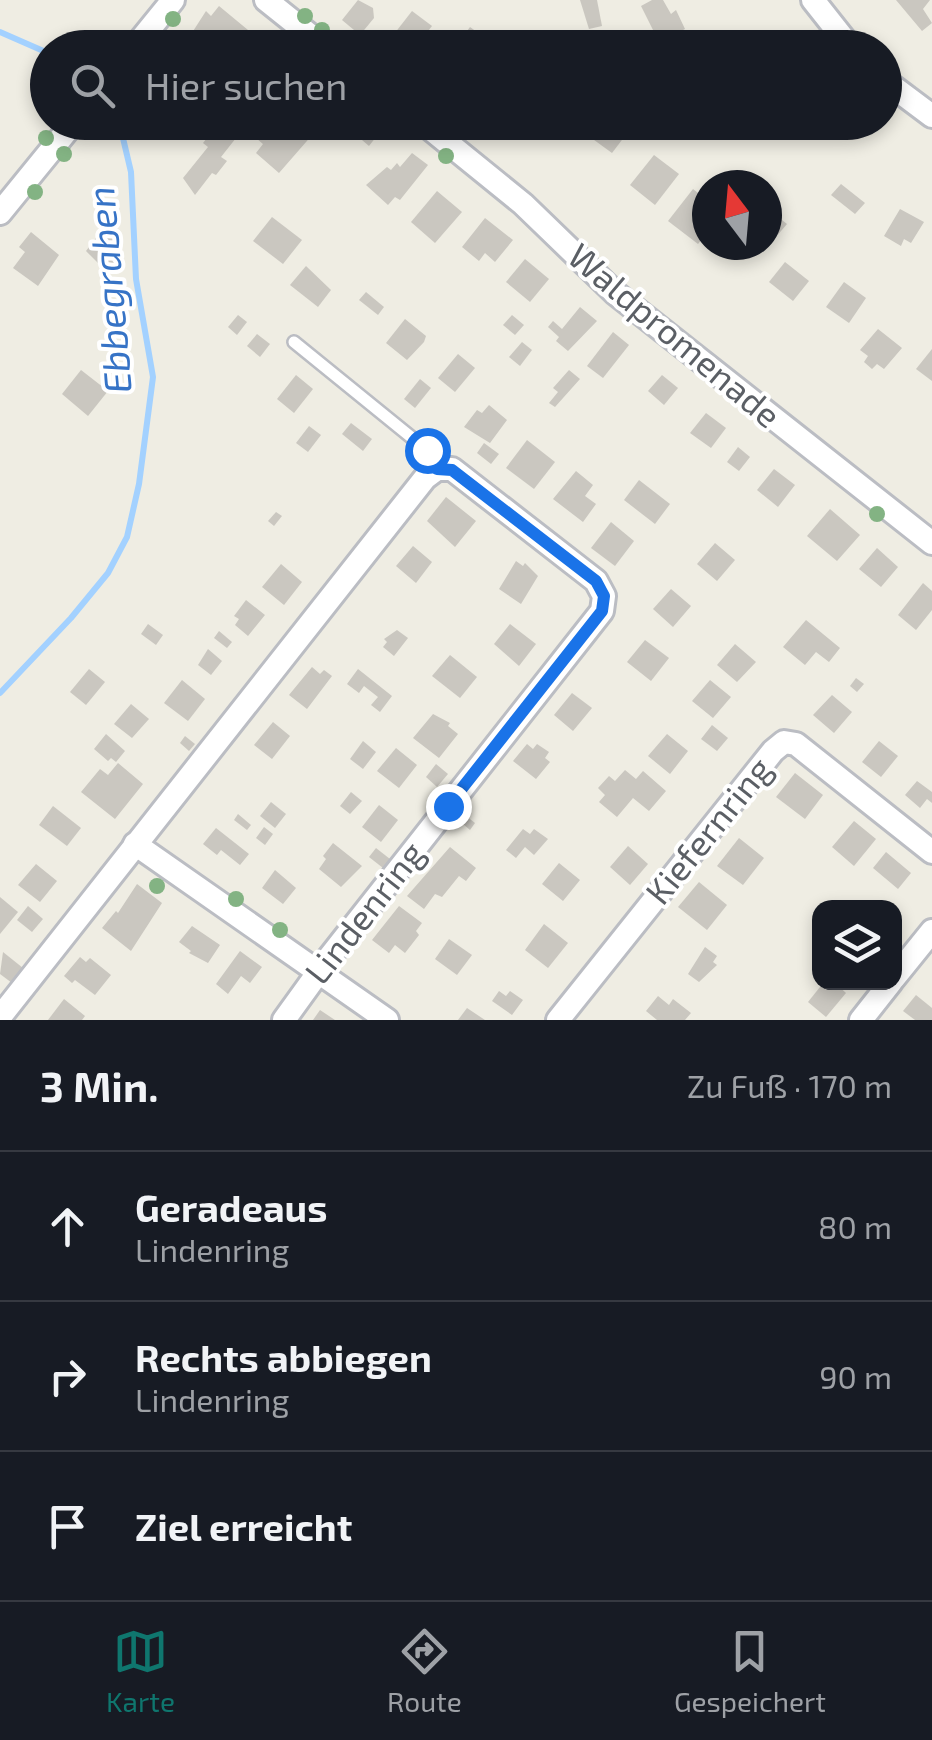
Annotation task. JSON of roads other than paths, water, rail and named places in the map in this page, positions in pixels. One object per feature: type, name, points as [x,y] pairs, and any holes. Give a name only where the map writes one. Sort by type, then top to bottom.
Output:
[{"type":"street","points":[[149,30],[173,0]]},
{"type":"street","points":[[266,0],[304,30]]},
{"type":"street","points":[[813,0],[837,30]]},
{"type":"street","points":[[902,94],[932,116]]},
{"type":"street","points":[[0,214],[60,140]]},
{"type":"street","name":"Waldpromenade","points":[[444,140],[514,196],[615,293],[932,543]]},
{"type":"street","points":[[0,1017],[425,478],[437,469]]},
{"type":"street","name":"Lindenring","points":[[284,1020],[602,611],[604,596],[596,581],[452,470],[437,469]]},
{"type":"street","name":"Kiefernring","points":[[558,1020],[772,751],[784,742],[796,744],[932,852]]},
{"type":"street","points":[[135,844],[388,1020]]},
{"type":"street","points":[[902,969],[932,931]]},
{"type":"street","points":[[861,1020],[885,990]]},
{"type":"lane","name":"Lindenring","points":[[294,342],[427,450],[437,469]]},
{"type":"waterway","name":"Ebbegraben","points":[[0,32],[30,45]]},
{"type":"waterway","name":"Ebbegraben","points":[[0,693],[108,573],[127,537],[139,484],[153,377],[136,279],[131,172],[123,140]]}]
